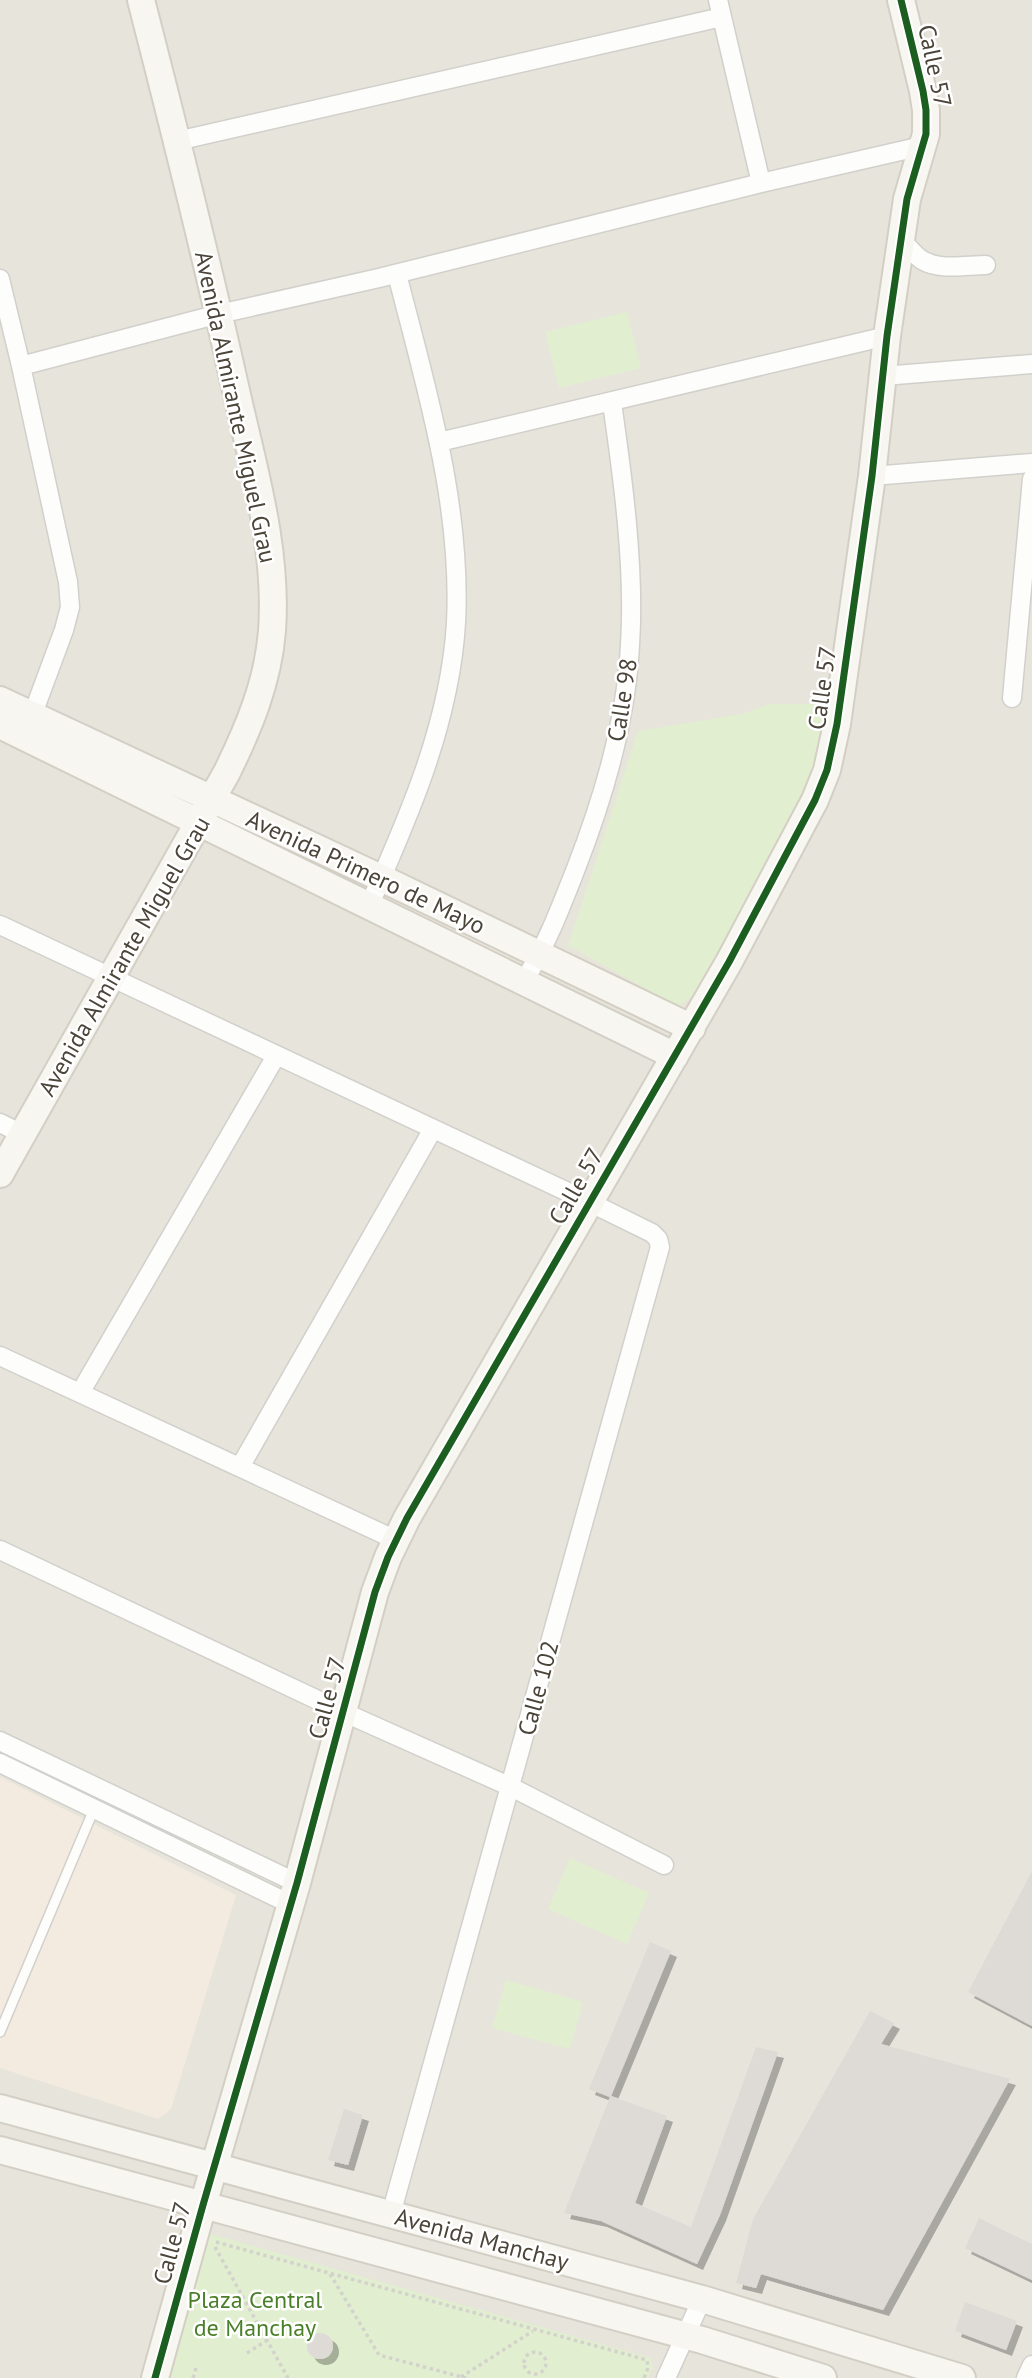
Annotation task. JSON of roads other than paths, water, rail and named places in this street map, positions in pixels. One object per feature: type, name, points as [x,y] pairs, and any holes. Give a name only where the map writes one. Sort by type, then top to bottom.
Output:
[{"type":"street","name":"Avenida Almirante Miguel Grau","points":[[0,1174],[11,1128],[111,979],[206,811],[244,738],[260,695],[269,659],[273,607],[268,540],[219,314],[141,0]]},
{"type":"street","name":"Calle 57","points":[[155,2378],[294,1893],[375,1592],[396,1540],[692,1028],[786,858],[827,770],[837,724],[872,476],[887,336],[901,240],[911,180],[926,134],[926,110],[901,0]]},
{"type":"street","points":[[177,141],[720,8],[761,183]]},
{"type":"street","points":[[22,366],[219,314],[397,274],[761,183],[922,146]]},
{"type":"street","points":[[901,240],[918,257],[931,264],[986,265]]},
{"type":"street","points":[[369,906],[417,793],[439,722],[456,624],[455,559],[450,505],[439,442],[397,274]]},
{"type":"street","points":[[0,279],[22,366],[68,582],[69,607],[64,630],[32,716]]},
{"type":"street","points":[[439,442],[887,336]]},
{"type":"street","points":[[883,376],[1032,364]]},
{"type":"street","name":"Calle 98","points":[[524,981],[541,955],[601,797],[615,745],[627,679],[631,586],[612,403]]},
{"type":"street","points":[[872,476],[1032,463]]},
{"type":"street","points":[[1012,698],[1032,479]]},
{"type":"street","name":"Avenida Primero de Mayo","points":[[0,700],[206,811],[369,906],[676,1056]]},
{"type":"street","name":"Avenida Primero de Mayo","points":[[0,725],[206,811],[381,878],[692,1028]]},
{"type":"street","name":"Calle 102","points":[[0,925],[589,1202],[659,1239],[660,1247],[391,2214]]},
{"type":"street","points":[[80,1393],[276,1056]]},
{"type":"street","points":[[240,1467],[433,1129]]},
{"type":"street","points":[[0,1356],[396,1540]]},
{"type":"street","points":[[0,1550],[343,1713],[510,1787],[664,1865]]},
{"type":"street","points":[[0,1741],[294,1893]]},
{"type":"street","points":[[0,1763],[94,1809],[294,1893]]},
{"type":"street","name":"Avenida Manchay","points":[[0,2108],[702,2299],[962,2378]]},
{"type":"street","name":"Avenida Manchay","points":[[0,2150],[686,2336],[823,2378]]},
{"type":"street","points":[[666,2378],[702,2299]]},
{"type":"street","points":[[1026,2378],[1032,2365]]},
{"type":"lane","points":[[0,2032],[94,1809]]},
{"type":"park label","name":"Plaza Central de Manchay","points":[[255,2313]]}]
